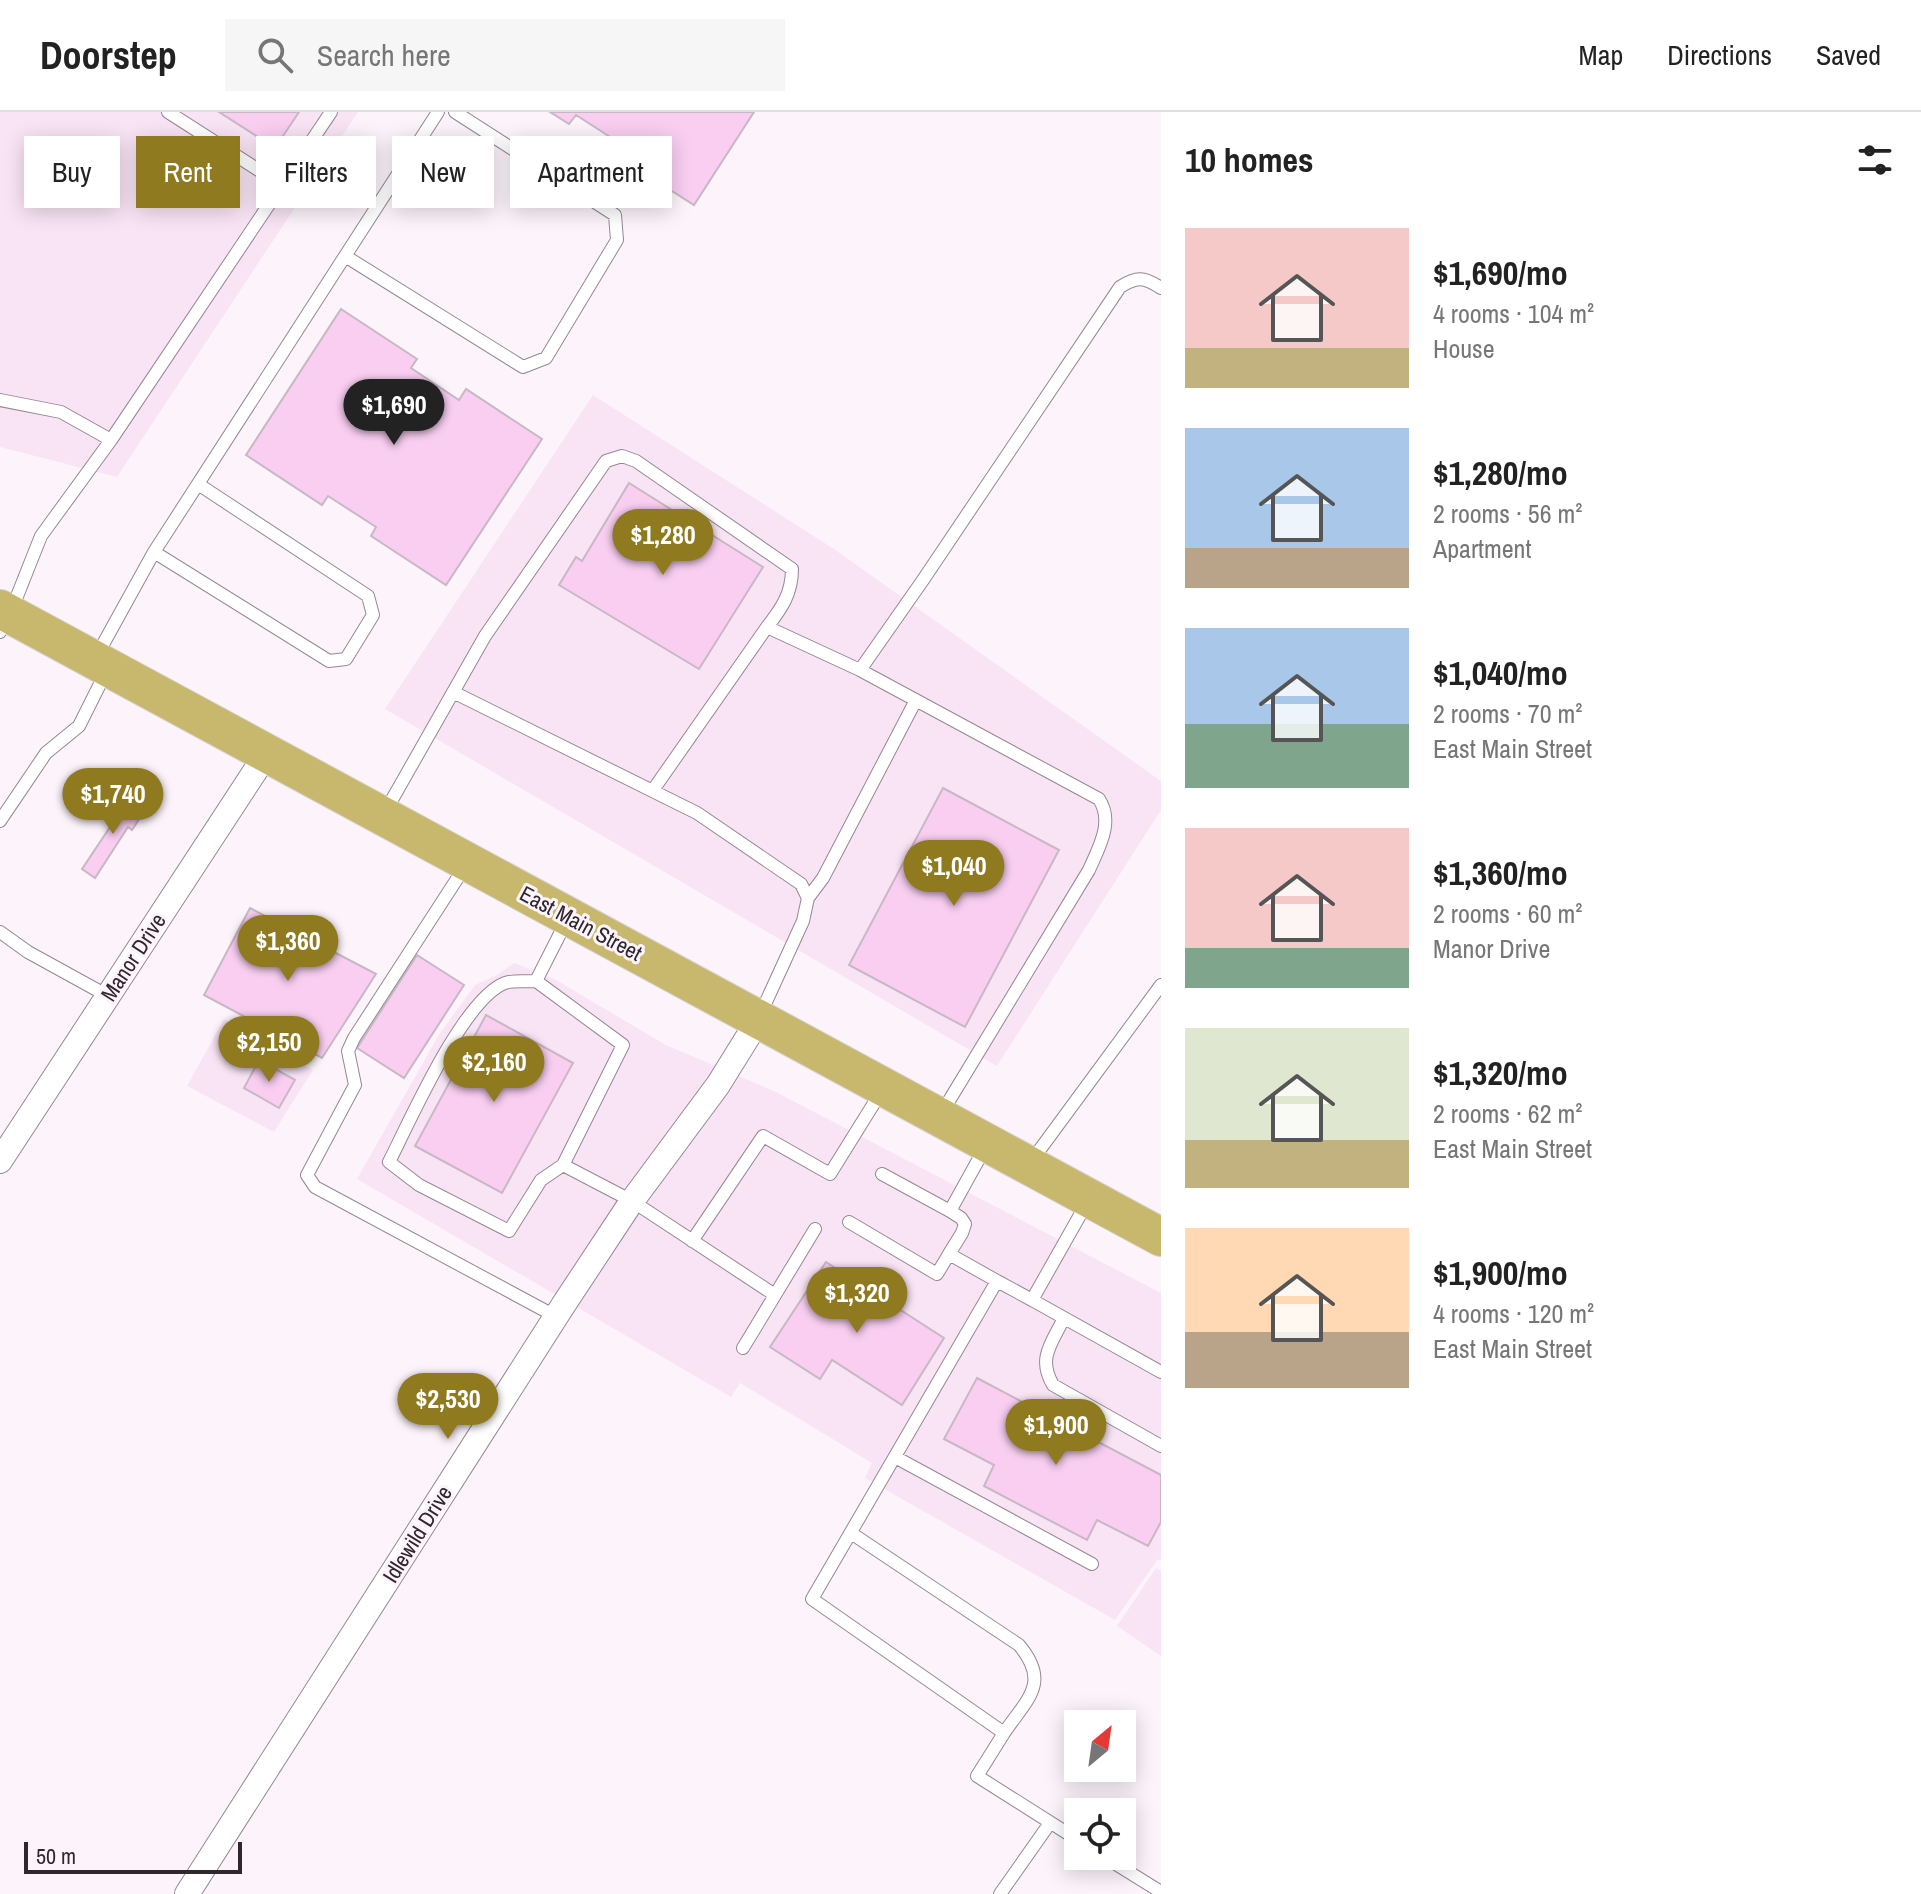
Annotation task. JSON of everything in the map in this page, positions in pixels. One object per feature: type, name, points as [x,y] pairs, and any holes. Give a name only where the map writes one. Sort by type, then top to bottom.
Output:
[{"type":"main road","name":"East Main Street","points":[[3,618],[101,663],[1161,1237]]},
{"type":"street","name":"Manor Drive","points":[[0,1161],[267,753]]},
{"type":"street","name":"Idlewild Drive","points":[[187,1894],[555,1316],[632,1201],[718,1085],[759,1019]]},
{"type":"lane","points":[[168,112],[256,168]]},
{"type":"lane","points":[[315,136],[331,112]]},
{"type":"lane","points":[[0,821],[46,753],[79,726],[101,663],[154,552],[438,112]]},
{"type":"lane","points":[[345,256],[523,367],[546,358],[617,240],[615,215],[455,112]]},
{"type":"lane","points":[[3,618],[41,536],[111,440],[267,208]]},
{"type":"lane","points":[[860,670],[1120,287],[1135,277],[1148,279],[1161,288]]},
{"type":"lane","points":[[0,400],[61,412],[111,440]]},
{"type":"lane","points":[[383,816],[485,636],[606,461],[622,456],[636,461],[792,569],[792,585],[783,607],[653,790]]},
{"type":"lane","points":[[154,552],[329,661],[346,659],[373,615],[368,596],[198,484]]},
{"type":"lane","points":[[767,627],[916,700],[1099,799],[1106,810],[1106,830],[1089,870],[939,1117]]},
{"type":"lane","points":[[453,692],[697,813],[801,884],[808,898]]},
{"type":"lane","points":[[759,1019],[803,921],[808,898],[823,878],[916,700]]},
{"type":"lane","points":[[468,862],[398,967],[348,1051],[355,1085],[307,1175],[315,1187],[555,1316]]},
{"type":"lane","points":[[536,981],[569,917]]},
{"type":"lane","points":[[0,932],[28,952],[108,996]]},
{"type":"lane","points":[[536,981],[623,1045],[563,1165],[541,1180],[509,1231],[419,1185],[389,1162],[453,1037],[482,1001],[505,983],[536,981]]},
{"type":"lane","points":[[1028,1165],[1161,985]]},
{"type":"lane","points":[[692,1241],[763,1136],[830,1174],[884,1087]]},
{"type":"lane","points":[[950,1211],[988,1144]]},
{"type":"lane","points":[[563,1165],[632,1201],[775,1295]]},
{"type":"lane","points":[[849,1222],[937,1274],[965,1224],[950,1211],[882,1174]]},
{"type":"lane","points":[[1032,1300],[1089,1199]]},
{"type":"lane","points":[[743,1348],[815,1229]]},
{"type":"lane","points":[[949,1254],[1161,1372]]},
{"type":"lane","points":[[997,1281],[812,1599],[1004,1733]]},
{"type":"lane","points":[[1064,1318],[1045,1355],[1046,1374],[1053,1385],[1161,1446]]},
{"type":"lane","points":[[895,1457],[1092,1564]]},
{"type":"lane","points":[[851,1533],[1019,1645],[1033,1661],[1036,1675],[1034,1688],[977,1776],[1064,1832]]},
{"type":"lane","points":[[1000,1894],[1050,1823]]},
{"type":"lane","points":[[1126,1870],[1161,1892]]},
{"type":"shaded area","points":[[0,112],[358,112],[342,136],[256,136],[256,208],[295,208],[117,477],[0,447]]},
{"type":"shaded area","points":[[593,395],[834,549],[1161,781],[1161,810],[997,1066],[385,709]]},
{"type":"shaded area","points":[[514,963],[556,980],[666,1045],[776,1092],[1161,1293],[1161,1561],[1158,1559],[1115,1620],[865,1478],[872,1463],[740,1383],[731,1397],[357,1179],[440,1033],[475,985]]},
{"type":"shaded area","points":[[224,1019],[313,1070],[274,1132],[187,1086]]},
{"type":"shaded area","points":[[1156,1568],[1161,1571],[1161,1656],[1117,1626]]},
{"type":"building","points":[[219,112],[299,112],[283,136],[256,136]]},
{"type":"building","points":[[550,112],[754,112],[694,205],[672,191],[672,136],[609,136],[576,115],[569,124]]},
{"type":"building","points":[[341,309],[417,359],[411,368],[459,400],[466,389],[542,439],[446,585],[371,536],[376,527],[328,496],[322,505],[246,455]]},
{"type":"building","points":[[629,483],[763,567],[699,669],[559,585],[576,557],[582,561]]},
{"type":"building","points":[[943,788],[1059,850],[965,1027],[849,965]]},
{"type":"building","points":[[120,799],[143,813],[132,830],[128,827],[95,878],[82,869],[116,818],[110,814]]},
{"type":"building","points":[[250,908],[376,974],[322,1058],[204,995]]},
{"type":"building","points":[[417,955],[464,985],[404,1078],[357,1048]]},
{"type":"building","points":[[486,1015],[573,1063],[502,1193],[415,1146]]},
{"type":"building","points":[[259,1060],[295,1080],[279,1108],[244,1088]]},
{"type":"building","points":[[826,1262],[944,1338],[902,1405],[832,1360],[820,1379],[770,1347]]},
{"type":"building","points":[[977,1378],[1161,1475],[1161,1522],[1148,1546],[1097,1520],[1087,1540],[984,1486],[994,1465],[944,1439]]}]
